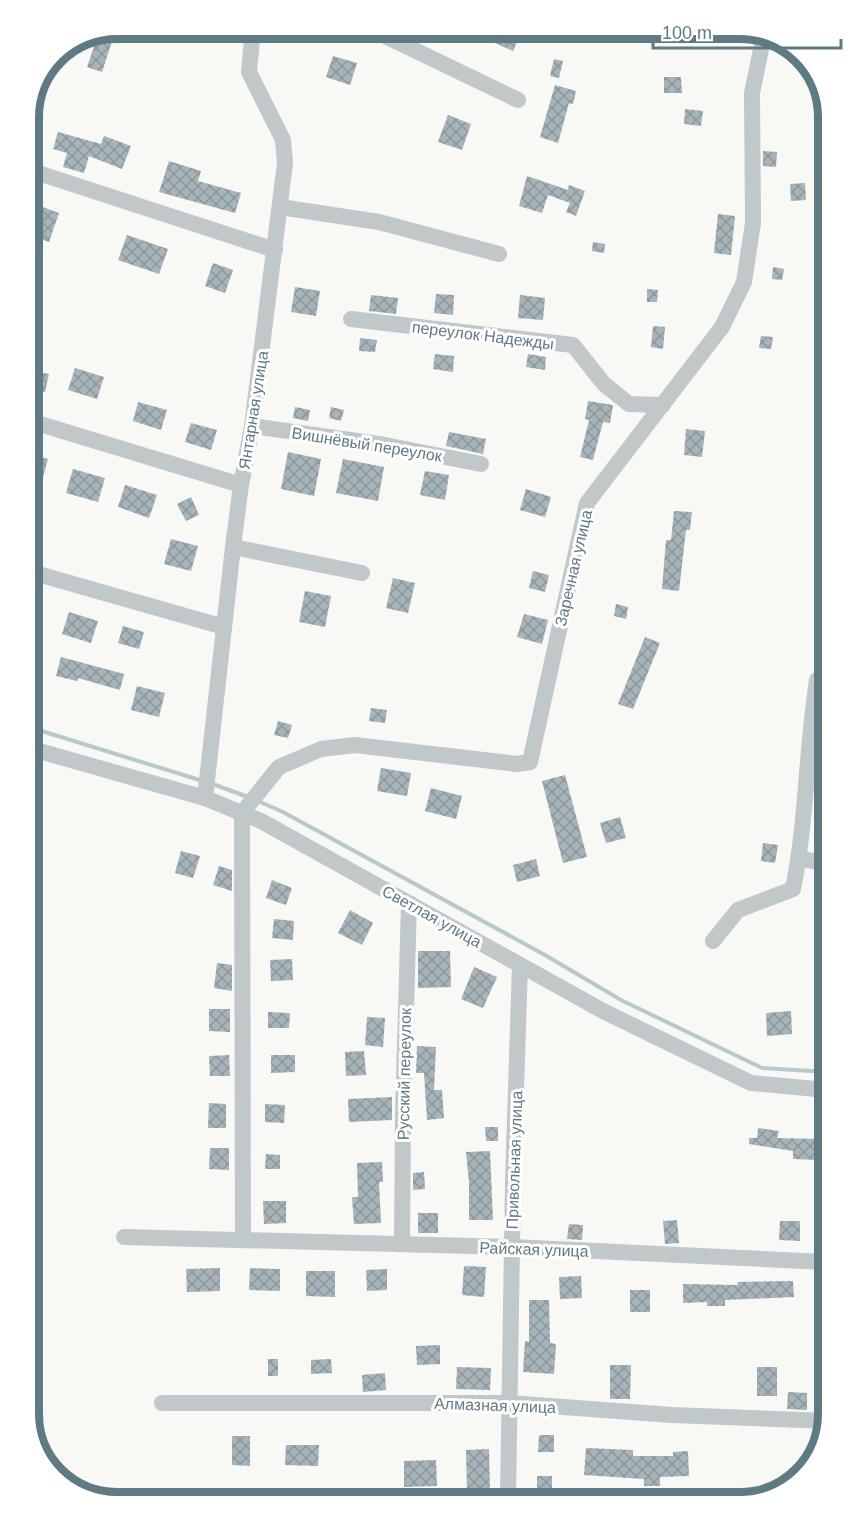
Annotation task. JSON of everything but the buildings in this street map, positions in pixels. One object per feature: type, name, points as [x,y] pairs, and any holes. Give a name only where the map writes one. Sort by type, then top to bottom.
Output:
[{"type":"street","name":"Янтарная улица","points":[[205,798],[233,547],[252,426],[285,163],[283,140],[249,72],[252,39]]},
{"type":"street","points":[[392,39],[518,100]]},
{"type":"street","name":"Заречная улица","points":[[242,813],[279,767],[321,748],[355,745],[517,764],[530,762],[587,503],[722,327],[744,282],[753,223],[752,93],[762,42]]},
{"type":"street","points":[[39,173],[275,250]]},
{"type":"street","points":[[280,207],[379,222],[499,254]]},
{"type":"street","name":"переулок Надежды","points":[[351,319],[573,345],[604,384],[629,404],[663,405]]},
{"type":"street","points":[[39,424],[241,485]]},
{"type":"street","name":"Вишнёвый переулок","points":[[252,426],[385,445],[481,464]]},
{"type":"street","points":[[233,547],[362,573]]},
{"type":"street","points":[[39,574],[224,627]]},
{"type":"street","points":[[713,941],[738,910],[793,889],[800,859],[810,723],[817,680]]},
{"type":"street","name":"Светлая улица","points":[[39,751],[205,798],[261,821],[603,1011],[751,1083],[818,1089]]},
{"type":"street","points":[[242,813],[243,1240]]},
{"type":"street","points":[[800,859],[818,862]]},
{"type":"street","name":"Русский переулок","points":[[402,1244],[409,903]]},
{"type":"street","name":"Привольная улица","points":[[508,1492],[520,965]]},
{"type":"street","name":"Райская улица","points":[[124,1237],[512,1247],[818,1262]]},
{"type":"street","name":"Алмазная улица","points":[[162,1403],[509,1403],[672,1415],[817,1421]]},
{"type":"waterway","points":[[39,730],[203,781]]},
{"type":"waterway","points":[[210,783],[248,797]]},
{"type":"waterway","points":[[258,801],[283,812],[545,955],[621,1000],[762,1068],[818,1071]]}]
